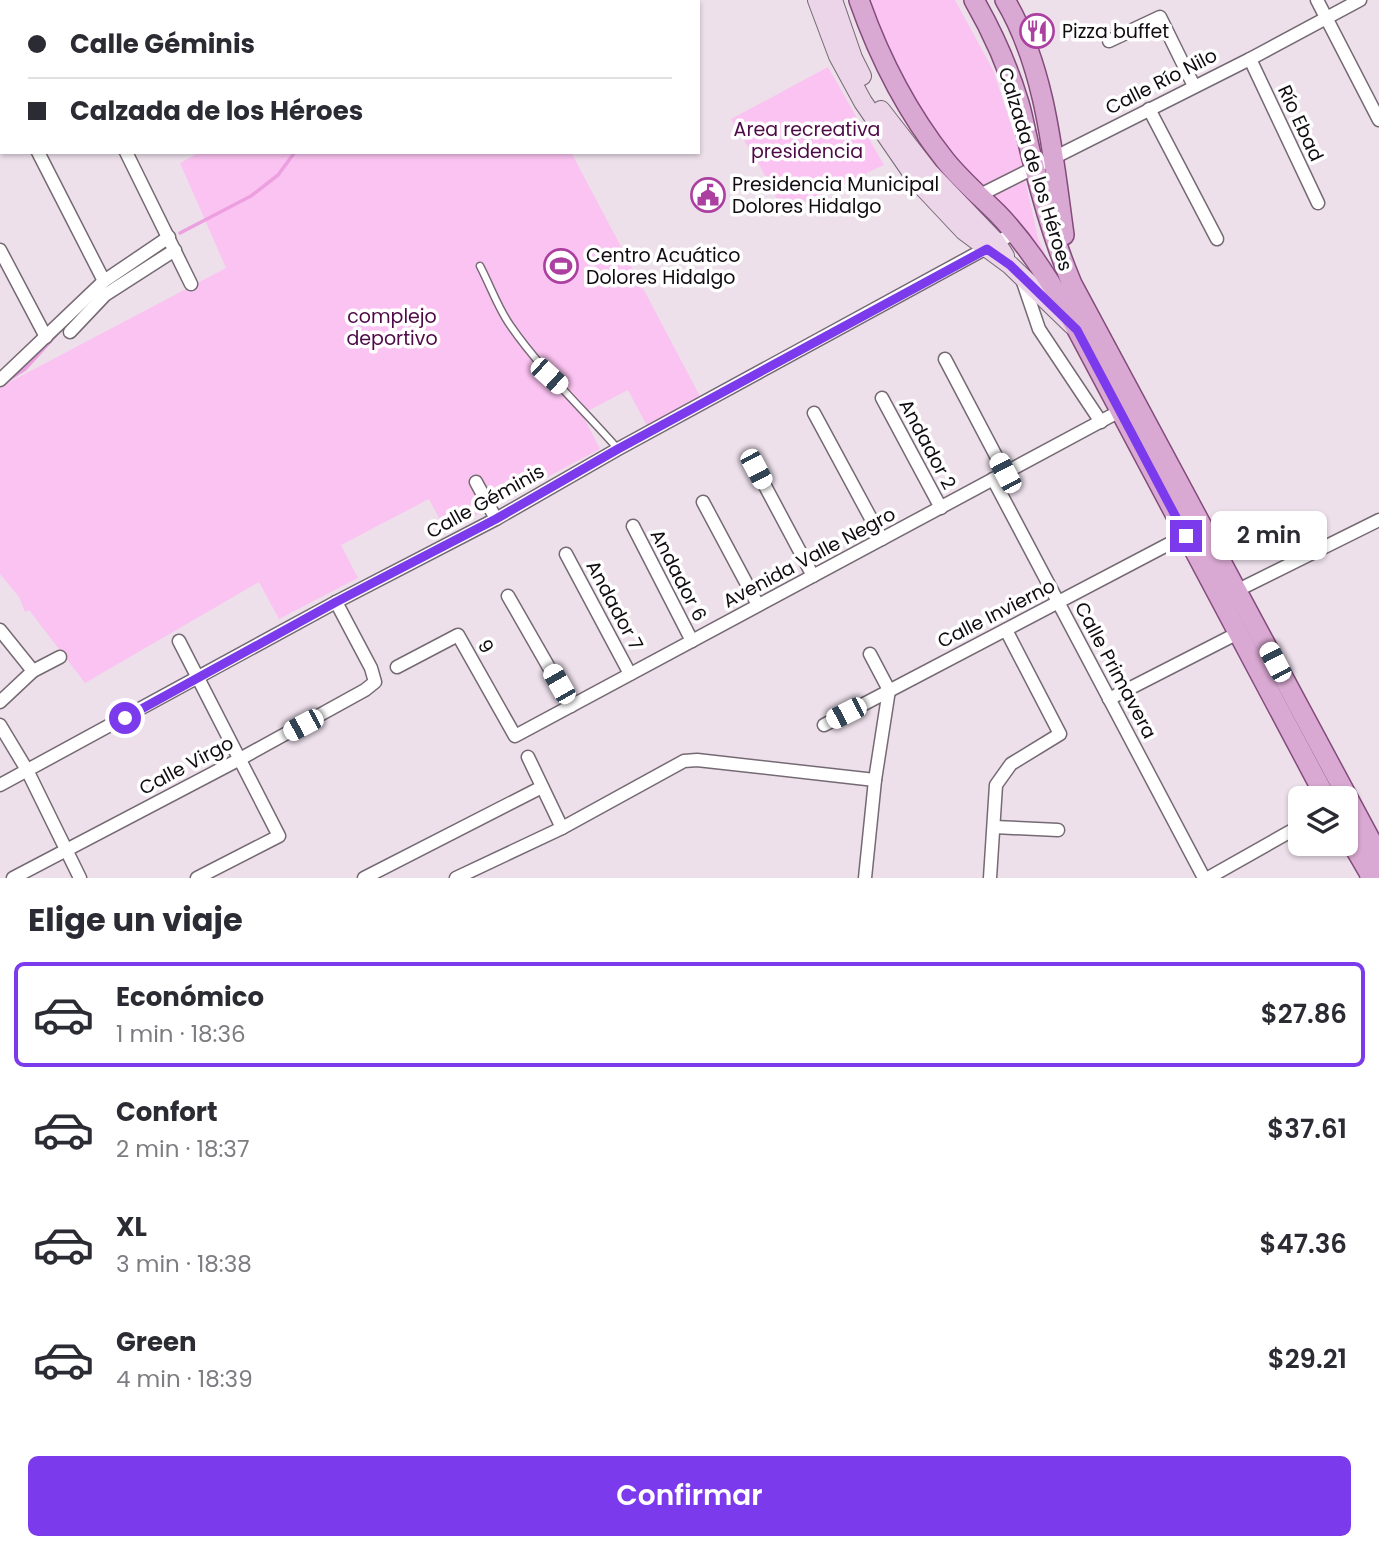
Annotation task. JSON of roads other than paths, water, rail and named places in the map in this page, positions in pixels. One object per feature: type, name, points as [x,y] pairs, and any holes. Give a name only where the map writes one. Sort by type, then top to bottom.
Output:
[{"type":"main road","name":"Calzada de los Héroes","points":[[859,0],[897,89],[946,161],[978,196],[999,241],[1046,275],[1320,786]]},
{"type":"main road","name":"Calzada de los Héroes","points":[[974,0],[1006,65],[1020,105],[1034,167],[1059,252],[1072,284],[1378,853]]},
{"type":"main road","points":[[1005,0],[1019,24],[1033,65],[1053,158],[1072,284]]},
{"type":"main road","points":[[1371,877],[1378,853]]},
{"type":"main road","points":[[1358,854],[1371,877]]},
{"type":"street","points":[[817,0],[838,56],[863,102],[964,231],[999,241],[1015,270],[1039,329],[1101,422]]},
{"type":"street","points":[[833,0],[853,58],[875,102],[924,177]]},
{"type":"street","points":[[1317,0],[1379,120]]},
{"type":"street","name":"Calle Río Nilo","points":[[978,196],[1250,59],[1360,0]]},
{"type":"street","points":[[1109,41],[1160,17],[1194,86]]},
{"type":"street","name":"Río Ebad","points":[[1250,59],[1318,203]]},
{"type":"street","points":[[1149,109],[1217,239]]},
{"type":"street","points":[[39,154],[104,281]]},
{"type":"street","points":[[127,154],[191,284]]},
{"type":"street","points":[[0,380],[104,281],[169,237]]},
{"type":"street","name":"Calle Géminis","points":[[0,786],[336,602],[496,519],[618,449],[999,241]]},
{"type":"street","points":[[0,250],[46,337]]},
{"type":"street","points":[[70,332],[105,295],[175,250]]},
{"type":"street","points":[[1015,270],[1077,330]]},
{"type":"street","name":"Calle Primavera","points":[[945,359],[1059,602],[1206,878]]},
{"type":"street","name":"Andador 2","points":[[882,398],[941,508]]},
{"type":"street","name":"Avenida Valle Negro","points":[[515,736],[1121,411]]},
{"type":"street","points":[[814,413],[882,539]]},
{"type":"street","points":[[756,469],[813,576]]},
{"type":"street","points":[[476,482],[496,519]]},
{"type":"street","points":[[703,502],[758,606]]},
{"type":"street","points":[[1236,591],[1379,520]]},
{"type":"street","name":"Andador 6","points":[[633,527],[692,641]]},
{"type":"street","name":"Calle Invierno","points":[[824,725],[1186,536]]},
{"type":"street","name":"Andador 7","points":[[566,554],[630,674]]},
{"type":"street","points":[[508,596],[571,706]]},
{"type":"street","name":"Calle Virgo","points":[[13,878],[240,759],[375,682],[371,668],[336,602]]},
{"type":"street","points":[[990,878],[996,785],[1011,764],[1060,734],[1006,629]]},
{"type":"street","points":[[0,630],[33,671]]},
{"type":"street","points":[[1110,699],[1238,633]]},
{"type":"street","name":"9","points":[[397,667],[458,635],[515,736]]},
{"type":"street","points":[[179,641],[279,836],[198,878]]},
{"type":"street","points":[[865,878],[875,780],[889,690],[870,654]]},
{"type":"street","points":[[0,702],[33,671],[60,657]]},
{"type":"street","points":[[0,725],[27,771],[80,878]]},
{"type":"street","points":[[528,757],[562,828]]},
{"type":"street","points":[[456,878],[562,828],[684,761],[697,760],[875,780]]},
{"type":"street","points":[[364,878],[542,787]]},
{"type":"street","points":[[994,827],[1058,830]]},
{"type":"street","points":[[1206,878],[1288,833]]},
{"type":"lane","points":[[481,266],[508,323],[549,376],[570,394],[618,449]]},
{"type":"waterway","points":[[180,233],[251,196],[278,175],[294,154]]},
{"type":"waterway","points":[[8,380],[25,369],[56,335]]},
{"type":"place","name":"Pizza buffet","points":[[1037,31]]},
{"type":"place","name":"Presidencia Municipal Dolores Hidalgo","points":[[708,195]]},
{"type":"place","name":"Centro Acuático Dolores Hidalgo","points":[[561,266]]},
{"type":"park label","name":"Area recreativa presidencia","points":[[807,140]]},
{"type":"park label","name":"complejo deportivo","points":[[392,327]]}]
